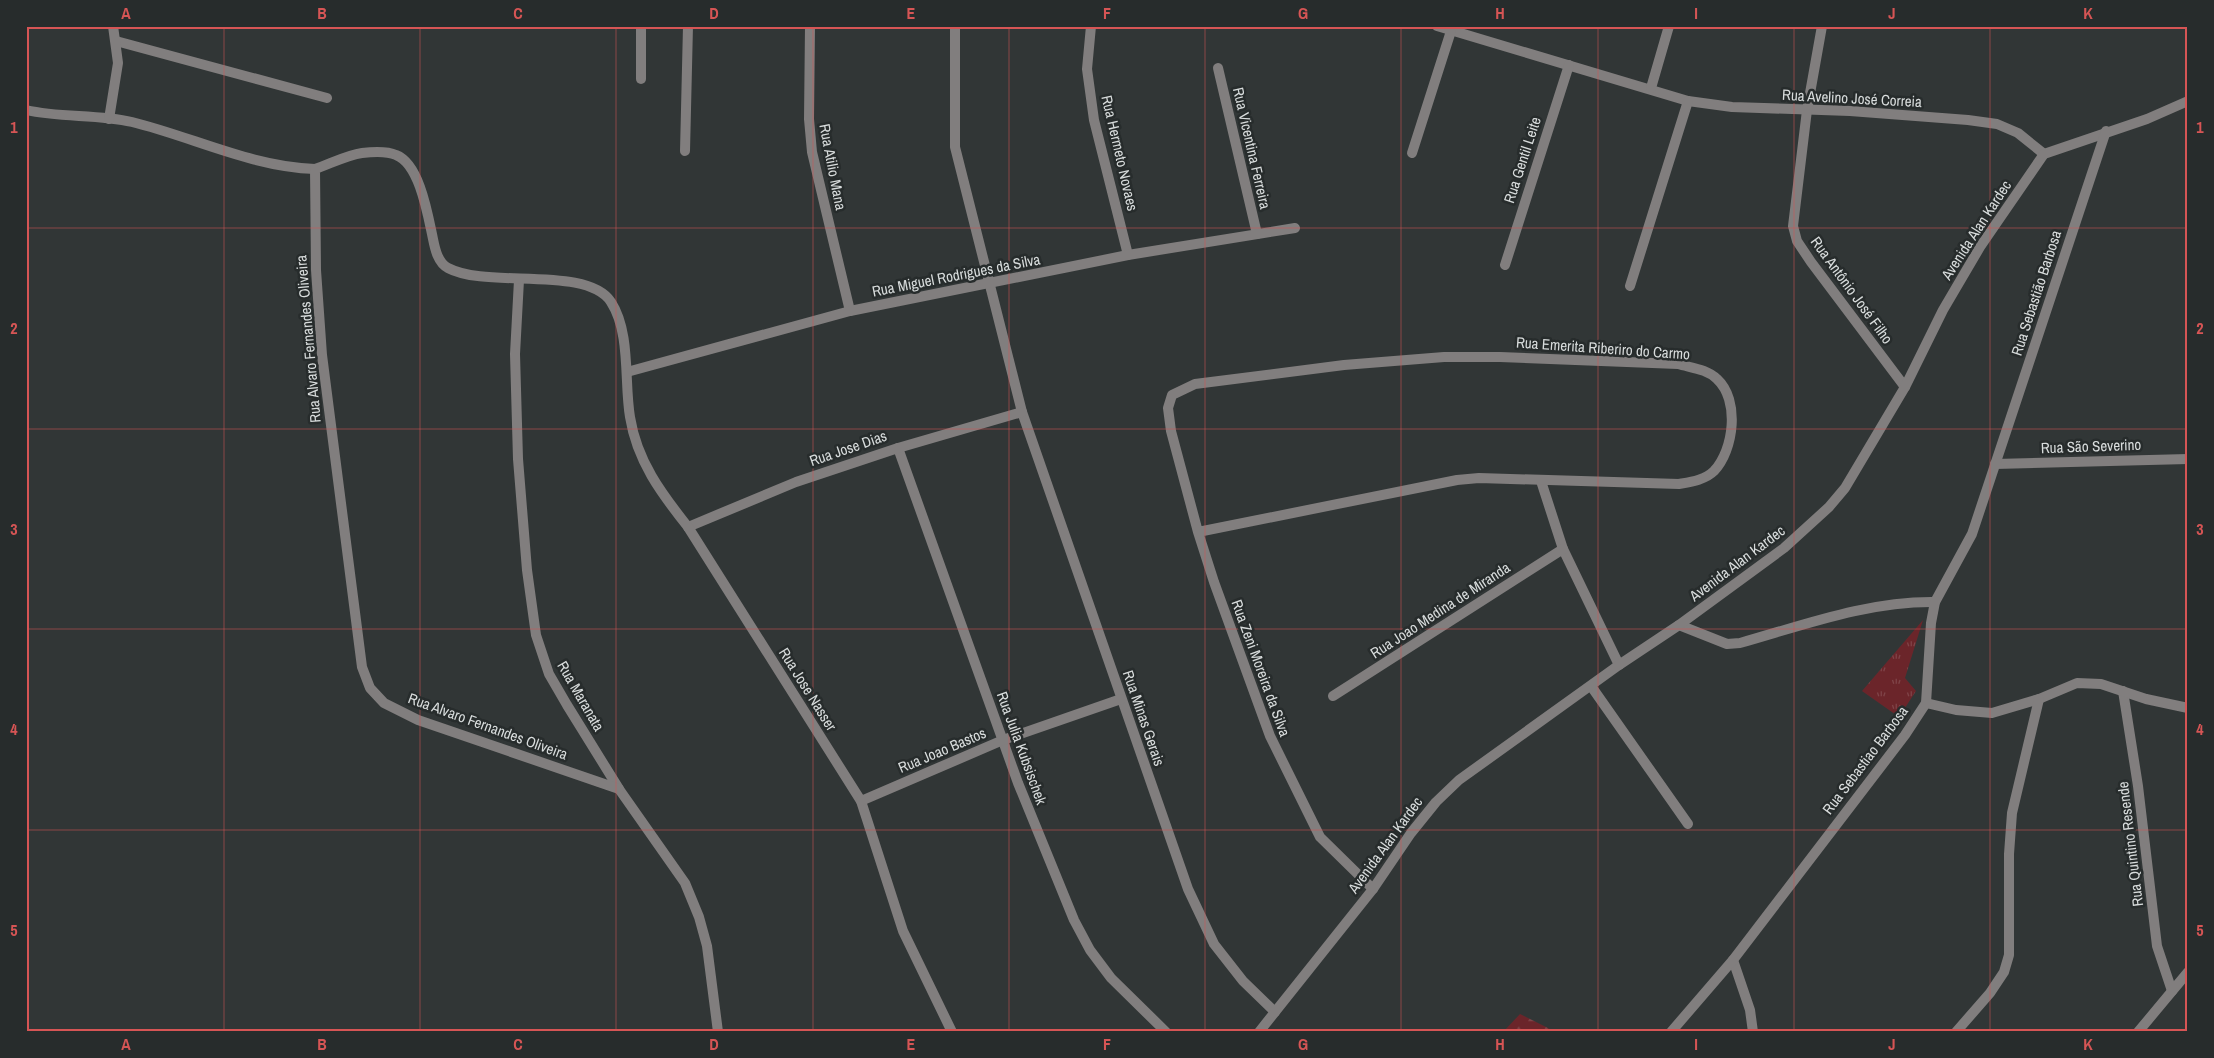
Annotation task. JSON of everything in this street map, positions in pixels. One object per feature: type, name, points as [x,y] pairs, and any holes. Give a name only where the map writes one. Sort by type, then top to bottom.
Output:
[{"type":"street","points":[[109,118],[118,62],[113,26]]},
{"type":"street","points":[[641,26],[641,78]]},
{"type":"street","points":[[685,151],[688,26]]},
{"type":"street","name":"Rua Atilio Mana","points":[[810,26],[809,119],[812,152],[850,311]]},
{"type":"street","name":"Rua Minas Gerais","points":[[955,26],[955,147],[988,285],[1022,412],[1188,889],[1214,944],[1243,981],[1275,1012]]},
{"type":"street","name":"Rua Hermeto Novaes","points":[[1090,26],[1088,68],[1094,120],[1128,255]]},
{"type":"street","name":"Rua Avelino José Correia","points":[[1437,26],[1651,88],[1688,101],[1732,107],[1870,112],[1997,124],[2018,133],[2044,154]]},
{"type":"street","points":[[1651,88],[1669,26]]},
{"type":"street","name":"Rua Antônio José Filho","points":[[1822,26],[1807,110],[1793,226],[1794,234],[1811,262],[1905,387]]},
{"type":"street","points":[[1412,153],[1451,31]]},
{"type":"street","points":[[116,41],[327,98]]},
{"type":"street","name":"Rua Gentil Leite","points":[[1505,265],[1569,65]]},
{"type":"street","name":"Rua Vicentina Ferreira","points":[[1218,68],[1257,234]]},
{"type":"street","points":[[1630,286],[1688,101]]},
{"type":"street","points":[[2044,154],[2106,131],[2147,119],[2188,101]]},
{"type":"street","points":[[26,110],[131,122],[263,162],[295,168],[315,169],[360,153],[396,155],[408,163],[416,177],[440,261],[447,268],[460,273],[519,280],[567,282],[590,286],[602,292],[610,300],[620,322],[627,372]]},
{"type":"street","name":"Rua Sebastião Barbosa","points":[[1995,464],[2106,131]]},
{"type":"street","name":"Avenida Alan Kardec","points":[[1260,1032],[1373,889],[1410,833],[1436,802],[1459,780],[1618,665],[1679,625],[1784,548],[1829,507],[1845,488],[1905,387],[1943,310],[1980,247],[2044,154]]},
{"type":"street","name":"Rua Alvaro Fernandes Oliveira","points":[[315,169],[316,270],[322,355],[362,667],[370,688],[384,703],[418,720],[619,789]]},
{"type":"street","name":"Rua Miguel Rodrigues da Silva","points":[[627,372],[850,311],[988,285],[1128,255],[1295,228]]},
{"type":"street","name":"Rua Maranata","points":[[519,280],[515,354],[518,459],[527,570],[536,635],[548,674],[619,789],[685,882],[699,917],[707,946],[712,974],[713,1007],[718,1032]]},
{"type":"street","name":"Rua Emerita Riberiro do Carmo","points":[[1170,431],[1168,408],[1172,395],[1195,384],[1344,365],[1444,357],[1500,356],[1678,364],[1704,370],[1718,379],[1727,392],[1732,410],[1731,430],[1723,457],[1713,472],[1698,481],[1678,484],[1479,478],[1458,480],[1198,532]]},
{"type":"street","name":"Rua Jose Nasser","points":[[627,372],[630,417],[640,456],[658,488],[688,526],[861,801],[904,932],[952,1032]]},
{"type":"street","name":"Rua Jose Dias","points":[[688,526],[796,482],[898,448],[1022,412]]},
{"type":"street","name":"Rua Zeni Moreira da Silva","points":[[1170,431],[1214,582],[1270,736],[1305,812],[1320,837],[1373,889]]},
{"type":"street","name":"Rua Julia Kubsischek","points":[[898,448],[1018,783],[1074,920],[1090,950],[1111,978],[1166,1032]]},
{"type":"street","name":"Rua São Severino","points":[[1995,464],[2188,459]]},
{"type":"street","name":"Rua Sebastiao Barbosa","points":[[1671,1032],[1733,960],[1905,735],[1926,703],[1931,623],[1935,602],[1972,534],[1995,464]]},
{"type":"street","points":[[1542,481],[1563,548],[1618,665]]},
{"type":"street","name":"Rua Joao Medina de Miranda","points":[[1333,696],[1563,548]]},
{"type":"street","points":[[1679,625],[1727,644],[1740,643],[1858,609],[1903,602],[1935,602]]},
{"type":"street","points":[[1926,703],[1965,712],[1992,713],[2039,699],[2077,683],[2101,684],[2146,700],[2188,708]]},
{"type":"street","points":[[1590,686],[1688,824]]},
{"type":"street","name":"Rua Quintino Resende","points":[[2123,691],[2138,786],[2157,946],[2172,991]]},
{"type":"street","points":[[1956,1032],[2004,972],[2009,955],[2008,854],[2012,814],[2039,699]]},
{"type":"street","name":"Rua Joao Bastos","points":[[861,801],[1003,740],[1121,700]]},
{"type":"street","points":[[1733,960],[1750,1010],[1753,1032]]},
{"type":"street","points":[[2138,1032],[2188,972]]},
{"type":"green space","points":[[1923,620],[1905,678],[1916,691],[1899,717],[1862,691]]},
{"type":"green space","points":[[1520,1014],[1556,1032],[1503,1032]]}]
